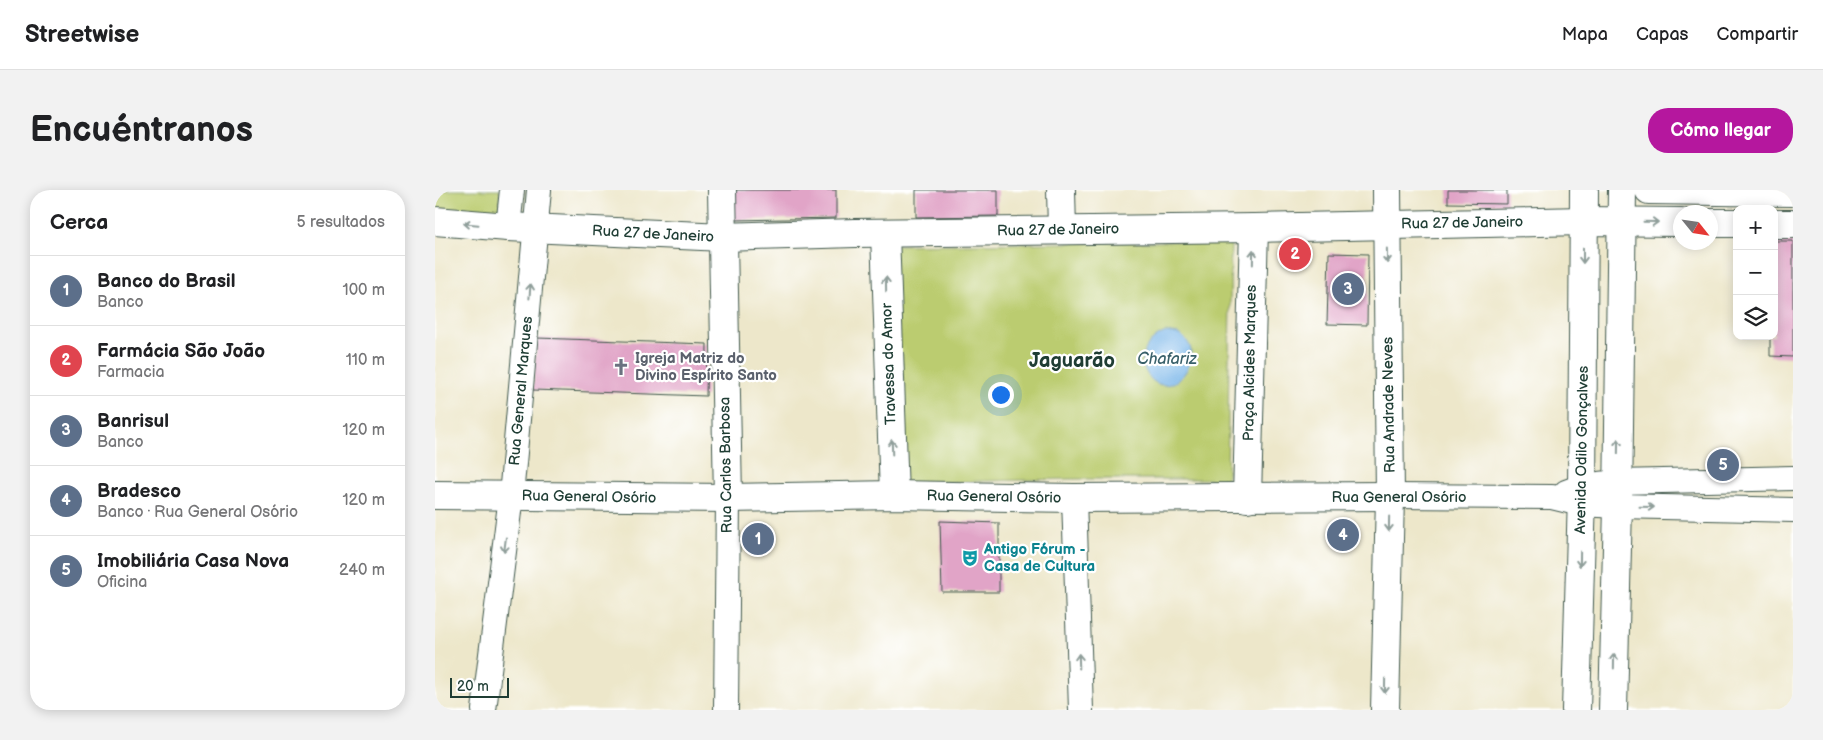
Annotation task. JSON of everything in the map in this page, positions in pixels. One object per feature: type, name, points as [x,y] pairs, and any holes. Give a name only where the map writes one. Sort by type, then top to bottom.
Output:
[{"type":"street","points":[[508,227],[512,190]]},
{"type":"street","name":"Rua General Marques","points":[[485,710],[511,496],[539,190]]},
{"type":"street","name":"Rua Carlos Barbosa","points":[[723,190],[728,498],[726,710]]},
{"type":"street","points":[[1061,190],[1062,230]]},
{"type":"street","name":"Rua Andrade Neves","points":[[1385,710],[1390,496],[1387,190]]},
{"type":"street","name":"Avenida Odilo Gonçalves","points":[[1576,710],[1582,495],[1584,190]]},
{"type":"street","points":[[1613,710],[1618,494],[1621,190]]},
{"type":"street","points":[[1649,190],[1793,192]]},
{"type":"street","points":[[1680,190],[1681,205]]},
{"type":"street","name":"Rua 27 de Janeiro","points":[[435,221],[508,227],[723,237],[885,232],[1253,228],[1386,224],[1583,221],[1673,222]]},
{"type":"street","points":[[1718,223],[1733,223]]},
{"type":"street","points":[[1778,224],[1793,224]]},
{"type":"street","name":"Praça Alcides Marques","points":[[1247,498],[1253,228]]},
{"type":"street","name":"Travessa do Amor","points":[[885,232],[894,495]]},
{"type":"street","name":"Rua General Osório","points":[[435,495],[728,498],[894,495],[1075,498],[1553,497],[1618,494],[1793,478]]},
{"type":"street","name":"Rua General Osório","points":[[1618,494],[1793,510]]},
{"type":"street","points":[[1075,498],[1081,710]]},
{"type":"green space","points":[[435,190],[500,190],[499,220],[435,216]]},
{"type":"green space","points":[[1231,241],[1227,479],[1068,479],[899,483],[893,245]]},
{"type":"water","name":"Chafariz","points":[[1166,332],[1178,334],[1188,342],[1191,353],[1189,364],[1184,374],[1175,382],[1165,385],[1155,382],[1146,372],[1143,359],[1150,343]]},
{"type":"building","points":[[734,190],[836,190],[836,218],[733,220]]},
{"type":"building","points":[[916,190],[998,190],[998,216],[916,217]]},
{"type":"building","points":[[1448,190],[1507,190],[1507,204],[1448,203]]},
{"type":"building","points":[[1778,241],[1793,241],[1793,357],[1770,356],[1770,340],[1778,340]]},
{"type":"building","points":[[1329,253],[1368,254],[1367,325],[1327,324]]},
{"type":"building","name":"Igreja Matriz do Divino Espírito Santo","points":[[537,338],[707,344],[706,396],[533,390]]},
{"type":"building","name":"Antigo Fórum - Casa de Cultura","points":[[940,521],[999,523],[999,592],[942,592]]},
{"type":"place","name":"Farmácia São João","points":[[1295,254]]},
{"type":"place","name":"Banrisul","points":[[1348,289]]},
{"type":"place","name":"Igreja Matriz do Divino Espírito Santo","points":[[621,367]]},
{"type":"place","name":"Imobiliária Casa Nova","points":[[1723,465]]},
{"type":"place","name":"Bradesco","points":[[1343,535]]},
{"type":"place","name":"Banco do Brasil","points":[[758,539]]},
{"type":"place","name":"Antigo Fórum - Casa de Cultura","points":[[970,558]]},
{"type":"district","name":"Jaguarão","points":[[1072,361]]}]
